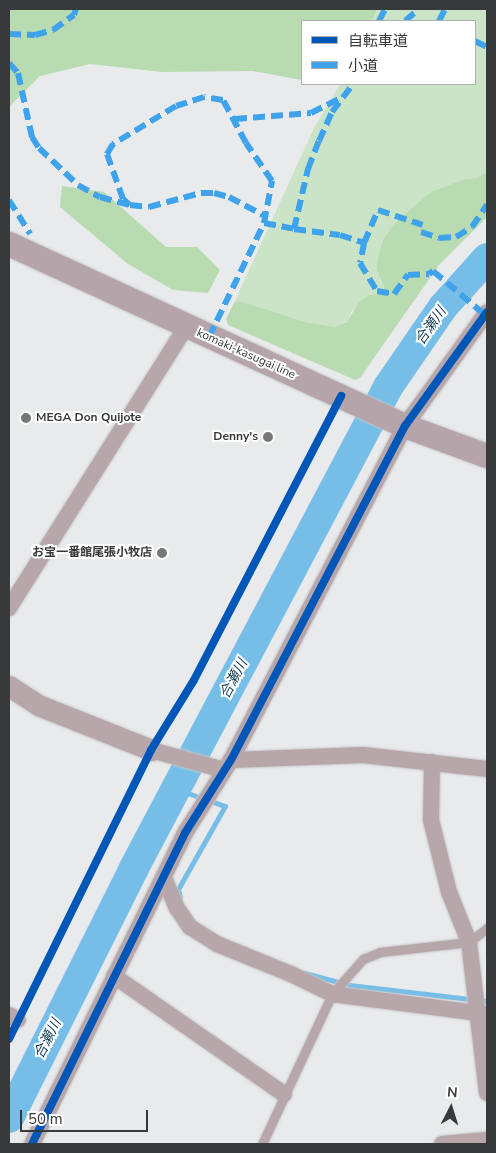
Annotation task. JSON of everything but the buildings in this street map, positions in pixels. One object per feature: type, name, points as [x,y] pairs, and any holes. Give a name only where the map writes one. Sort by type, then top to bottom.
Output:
[{"type":"main road","name":"komaki-kasugai line","points":[[9,244],[398,422],[487,456]]},
{"type":"street","points":[[32,1144],[185,833],[225,766],[398,422],[487,312]]},
{"type":"street","points":[[9,608],[186,326]]},
{"type":"street","points":[[9,686],[38,705],[151,750],[225,766],[363,755],[487,768]]},
{"type":"street","points":[[432,762],[431,820],[449,892],[469,942],[482,1013],[487,1093]]},
{"type":"street","points":[[164,878],[190,927],[216,944],[290,974],[332,994],[482,1013]]},
{"type":"street","points":[[114,976],[284,1094]]},
{"type":"street","points":[[442,1144],[487,1140]]},
{"type":"lane","points":[[262,1144],[332,994],[362,960],[380,952],[469,942],[487,928]]},
{"type":"green space","points":[[9,9],[378,9],[372,20],[301,20],[301,80],[253,71],[162,72],[90,64],[40,76],[9,107]]},
{"type":"green space","points":[[378,9],[487,9],[487,172],[476,178],[465,179],[431,192],[408,214],[380,279],[384,287],[380,294],[369,295],[351,312],[348,321],[334,327],[305,322],[240,301],[234,303],[314,128],[339,85],[476,85],[476,20],[372,20]]},
{"type":"green space","points":[[487,172],[487,217],[439,265],[360,378],[355,380],[228,325],[226,319],[234,303],[240,301],[305,322],[334,327],[347,322],[359,302],[369,295],[380,294],[384,287],[377,270],[378,258],[383,240],[394,224],[431,192],[465,179],[476,178]]},
{"type":"green space","points":[[62,186],[104,192],[166,247],[197,247],[220,270],[208,293],[173,290],[128,264],[60,207]]},
{"type":"waterway","name":"合瀬川","points":[[9,1118],[134,868],[388,387],[443,307],[487,258]]},
{"type":"waterway","points":[[176,789],[225,806],[178,889],[180,897]]},
{"type":"waterway","points":[[305,973],[349,985],[487,1001]]},
{"type":"marked path","points":[[9,34],[35,35],[53,30],[74,15],[76,9]]},
{"type":"marked path","points":[[380,20],[385,9]]},
{"type":"marked path","points":[[406,20],[419,9]]},
{"type":"marked path","points":[[440,20],[445,9]]},
{"type":"marked path","points":[[476,42],[487,47]]},
{"type":"marked path","points":[[9,63],[18,73],[32,137],[39,148],[78,185],[100,197],[130,205]]},
{"type":"marked path","points":[[209,337],[264,223],[294,229],[308,169],[319,141],[332,112],[352,85]]},
{"type":"marked path","points":[[264,223],[272,181],[246,143],[223,100],[204,97],[176,106],[113,144],[107,154],[123,199],[130,205],[149,207],[201,193],[214,193],[229,197],[265,216]]},
{"type":"marked path","points":[[235,119],[311,113],[341,98]]},
{"type":"marked path","points":[[9,200],[30,234]]},
{"type":"marked path","points":[[421,232],[439,238],[456,237],[472,227],[487,205]]},
{"type":"marked path","points":[[294,229],[340,235],[364,243],[378,210],[423,225]]},
{"type":"marked path","points":[[364,243],[360,263],[377,291],[394,294],[408,275],[429,274],[433,271],[485,315]]},
{"type":"cycle path","points":[[32,1144],[185,833],[231,760],[405,426],[487,312]]},
{"type":"cycle path","points":[[9,1039],[151,750],[194,680],[341,396]]},
{"type":"place","name":"MEGA Don Quijote","points":[[26,418]]},
{"type":"place","name":"Denny's","points":[[268,437]]},
{"type":"place","name":"お宝一番館尾張小牧店","points":[[162,553]]}]
